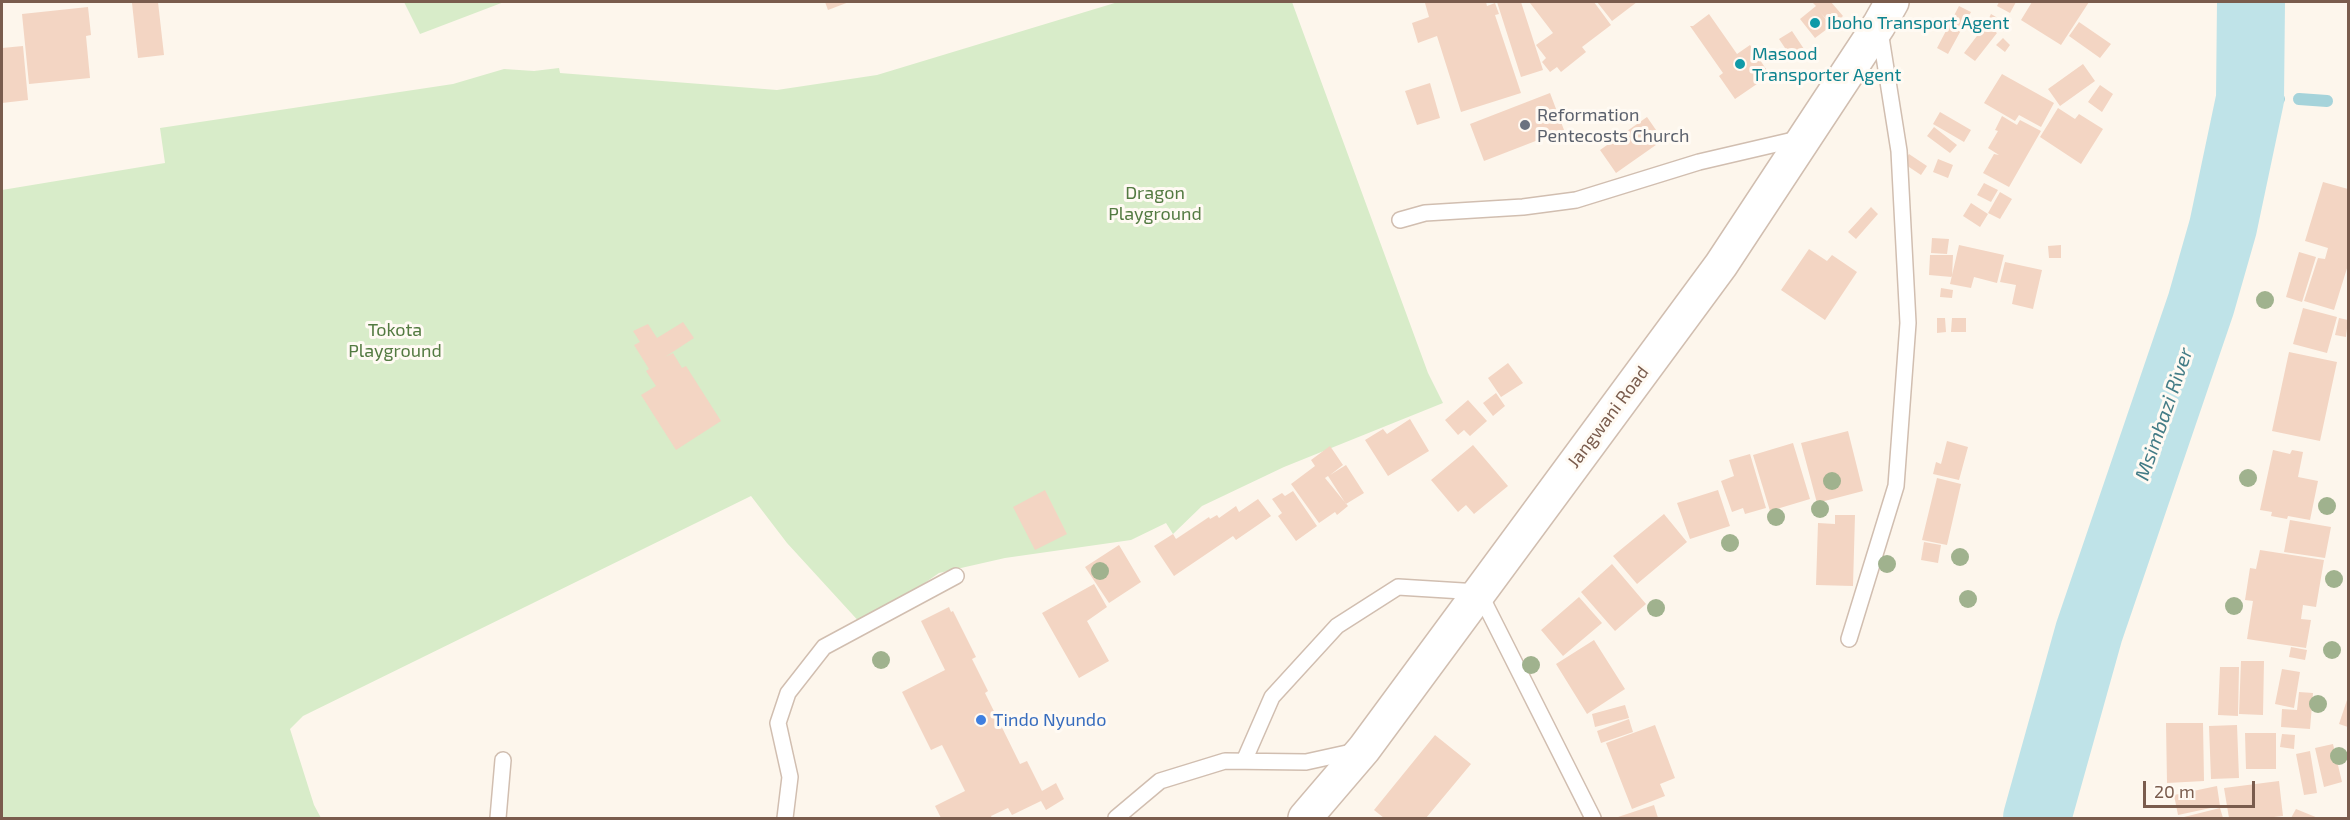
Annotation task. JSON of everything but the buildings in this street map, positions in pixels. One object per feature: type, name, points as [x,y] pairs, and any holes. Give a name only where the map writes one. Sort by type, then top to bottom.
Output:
[{"type":"street","name":"Jangwani Road","points":[[1305,819],[1364,749],[1721,265],[1885,14]]},
{"type":"lane","points":[[1849,639],[1896,486],[1908,323],[1899,151],[1885,14]]},
{"type":"lane","points":[[1400,220],[1425,213],[1523,207],[1576,200],[1698,162],[1805,138]]},
{"type":"lane","points":[[785,819],[790,777],[778,723],[788,693],[824,646],[956,576]]},
{"type":"lane","points":[[1244,761],[1272,697],[1337,626],[1398,587],[1479,592],[1593,819]]},
{"type":"lane","points":[[1116,819],[1160,781],[1225,761],[1306,762],[1364,749]]},
{"type":"lane","points":[[498,819],[503,760]]},
{"type":"green space","points":[[404,2],[504,2],[420,34]]},
{"type":"green space","points":[[1118,2],[1292,2],[1428,373],[1443,403],[1284,467],[1202,506],[1173,534],[1166,523],[1131,540],[1005,558],[939,573],[863,626],[787,543],[751,496],[303,716],[290,729],[314,805],[321,818],[2,818],[2,190],[165,163],[160,128],[453,84],[504,69],[534,71],[559,68],[560,73],[777,90],[877,75]]},
{"type":"waterway","name":"Msimbazi River","points":[[2037,818],[2089,632],[2201,304],[2223,227],[2250,99],[2251,2]]},
{"type":"waterway","points":[[2250,99],[2279,99]]},
{"type":"waterway","points":[[2299,99],[2327,101]]},
{"type":"place","name":"Iboho Transport Agent","points":[[1815,23]]},
{"type":"place","name":"Masood Transporter Agent","points":[[1740,64]]},
{"type":"place","name":"Reformation Pentecosts Church","points":[[1525,125]]},
{"type":"place","name":"Tindo Nyundo","points":[[981,720]]},
{"type":"park label","name":"Dragon Playground","points":[[1155,203]]},
{"type":"park label","name":"Tokota Playground","points":[[395,340]]}]
